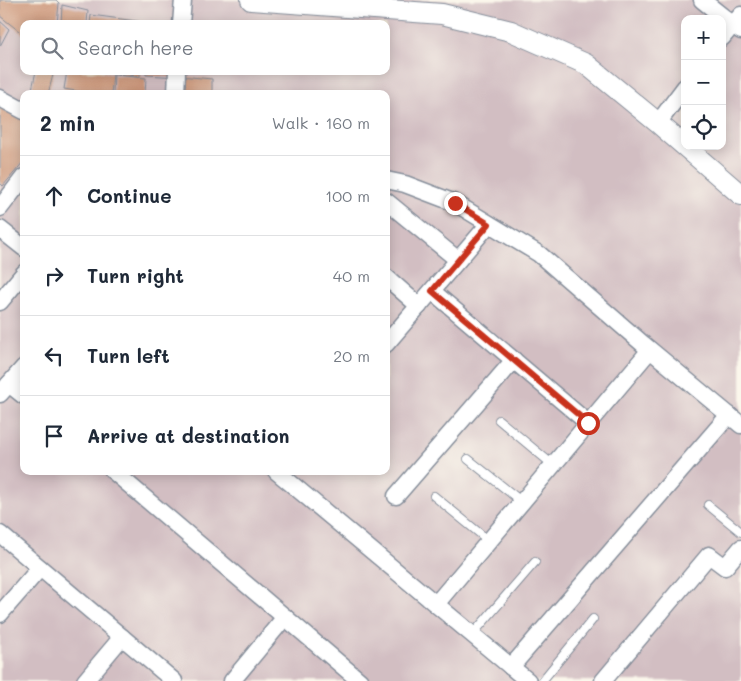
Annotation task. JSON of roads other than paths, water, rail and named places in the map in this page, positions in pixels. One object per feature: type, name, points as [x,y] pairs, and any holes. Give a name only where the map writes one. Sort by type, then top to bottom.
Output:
[{"type":"street","points":[[181,20],[183,0]]},
{"type":"street","points":[[251,0],[442,14],[511,31],[586,64],[741,195]]},
{"type":"street","points":[[702,0],[738,24],[726,34]]},
{"type":"street","points":[[176,90],[178,75]]},
{"type":"street","points":[[658,123],[681,92]]},
{"type":"street","points":[[0,98],[20,109]]},
{"type":"street","points":[[281,475],[520,676],[735,420],[650,350],[539,254],[455,203],[405,184],[390,181]]},
{"type":"street","points":[[0,208],[20,182]]},
{"type":"street","points":[[390,204],[458,260]]},
{"type":"street","points":[[390,339],[489,224]]},
{"type":"street","points":[[0,228],[20,245]]},
{"type":"street","points":[[0,302],[20,278]]},
{"type":"street","points":[[390,281],[419,306]]},
{"type":"street","points":[[432,291],[588,423]]},
{"type":"street","points":[[436,604],[650,350]]},
{"type":"street","points":[[396,496],[514,360]]},
{"type":"street","points":[[20,372],[5,389],[20,395]]},
{"type":"street","points":[[118,475],[360,681]]},
{"type":"street","points":[[0,534],[174,681]]},
{"type":"street","points":[[603,681],[709,555],[724,567],[741,548]]},
{"type":"street","points":[[0,614],[40,568]]},
{"type":"street","points":[[232,681],[285,617]]},
{"type":"street","points":[[86,681],[122,637]]},
{"type":"lane","points":[[499,420],[553,465]]},
{"type":"lane","points":[[468,458],[522,502]]},
{"type":"lane","points":[[434,496],[489,541]]},
{"type":"lane","points":[[708,505],[741,532]]},
{"type":"lane","points":[[472,635],[535,562]]},
{"type":"lane","points":[[542,681],[593,619]]}]
